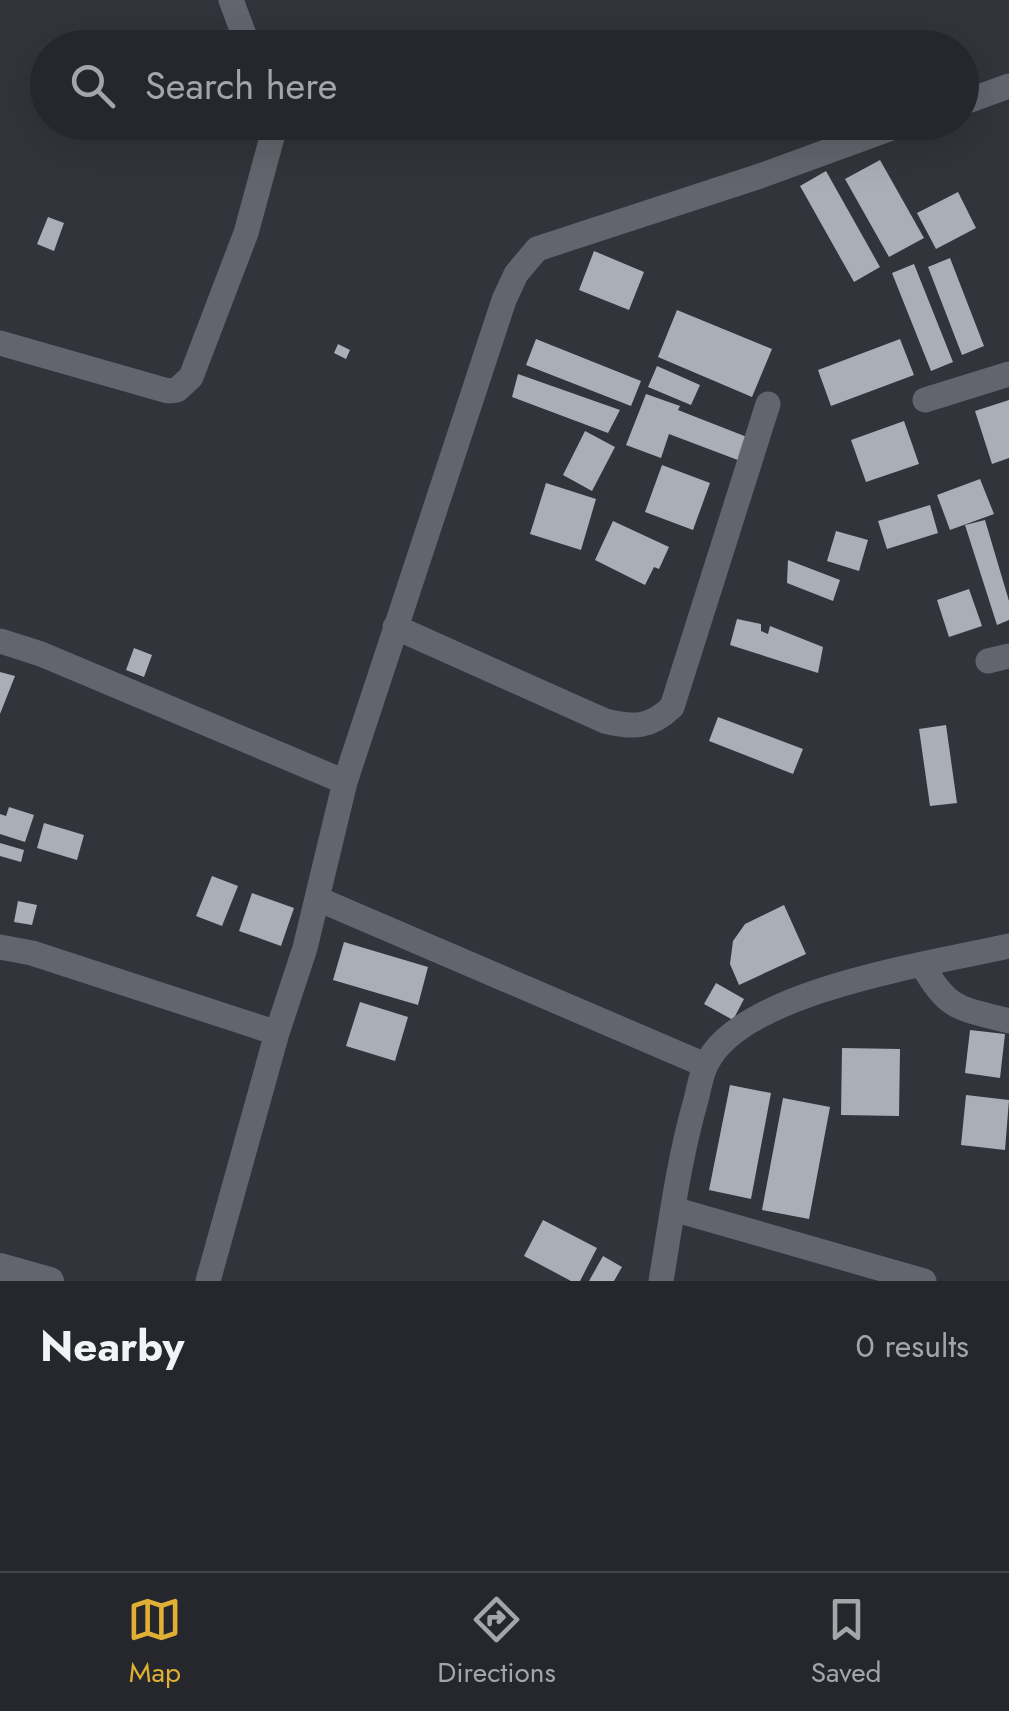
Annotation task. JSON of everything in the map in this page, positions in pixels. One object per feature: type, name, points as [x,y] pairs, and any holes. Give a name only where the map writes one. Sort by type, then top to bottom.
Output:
[{"type":"street","points":[[231,0],[243,30]]},
{"type":"street","points":[[979,97],[1009,86]]},
{"type":"street","points":[[0,343],[168,391],[184,386],[191,377],[246,232],[271,140]]},
{"type":"street","points":[[208,1281],[318,899],[344,782],[504,300],[516,274],[537,249],[859,140]]},
{"type":"street","points":[[925,400],[1009,374]]},
{"type":"street","points":[[395,627],[605,721],[635,728],[660,719],[672,707],[768,404]]},
{"type":"street","points":[[0,641],[40,654],[344,782]]},
{"type":"street","points":[[318,899],[706,1065]]},
{"type":"street","points":[[661,1281],[688,1126],[706,1065],[716,1048],[733,1034],[818,989],[1009,946]]},
{"type":"street","points":[[0,947],[277,1033]]},
{"type":"street","points":[[923,966],[939,994],[952,1005],[1009,1021]]},
{"type":"street","points":[[674,1210],[924,1281]]},
{"type":"street","points":[[0,1267],[50,1281]]},
{"type":"building","points":[[880,160],[924,238],[889,257],[845,179]]},
{"type":"building","points":[[826,171],[880,267],[854,282],[800,186]]},
{"type":"building","points":[[958,192],[976,228],[936,249],[917,213]]},
{"type":"building","points":[[48,217],[64,223],[54,251],[37,244]]},
{"type":"building","points":[[594,251],[644,272],[629,310],[579,290]]},
{"type":"building","points":[[950,258],[984,346],[962,355],[928,267]]},
{"type":"building","points":[[914,264],[953,362],[931,371],[892,273]]},
{"type":"building","points":[[677,310],[772,349],[752,397],[658,357]]},
{"type":"building","points":[[536,339],[641,381],[631,406],[526,365]]},
{"type":"building","points":[[900,339],[914,375],[831,406],[818,370]]},
{"type":"building","points":[[338,344],[350,350],[346,359],[334,353]]},
{"type":"building","points":[[657,366],[700,385],[691,405],[648,387]]},
{"type":"building","points":[[518,374],[620,410],[608,433],[512,397]]},
{"type":"building","points":[[646,394],[752,439],[743,462],[669,434],[661,458],[626,445]]},
{"type":"building","points":[[1009,400],[1009,458],[992,464],[975,411]]},
{"type":"building","points":[[904,421],[919,464],[866,482],[851,440]]},
{"type":"building","points":[[585,431],[615,447],[592,491],[563,475]]},
{"type":"building","points":[[662,465],[710,483],[693,530],[645,512]]},
{"type":"building","points":[[980,479],[994,514],[950,530],[937,495]]},
{"type":"building","points":[[546,483],[596,499],[581,550],[530,534]]},
{"type":"building","points":[[930,505],[938,533],[887,549],[878,521]]},
{"type":"building","points":[[985,520],[1009,601],[1009,620],[997,625],[965,525]]},
{"type":"building","points":[[613,521],[669,547],[659,569],[654,567],[645,585],[595,560]]},
{"type":"building","points":[[836,531],[868,540],[859,571],[827,561]]},
{"type":"building","points":[[788,560],[840,580],[833,601],[787,583]]},
{"type":"building","points":[[969,589],[982,626],[949,637],[937,600]]},
{"type":"building","points":[[737,619],[761,624],[761,631],[768,634],[770,626],[823,647],[818,673],[730,645]]},
{"type":"building","points":[[134,648],[152,655],[144,677],[126,670]]},
{"type":"building","points":[[0,672],[15,676],[0,714]]},
{"type":"building","points":[[718,717],[803,749],[793,774],[709,741]]},
{"type":"building","points":[[946,725],[957,803],[930,806],[919,729]]},
{"type":"building","points":[[9,807],[34,815],[25,842],[0,834],[0,814],[6,816]]},
{"type":"building","points":[[44,823],[84,835],[77,860],[37,848]]},
{"type":"building","points":[[0,843],[24,850],[21,862],[0,856]]},
{"type":"building","points":[[212,876],[238,886],[222,926],[196,916]]},
{"type":"building","points":[[252,893],[294,908],[281,946],[239,931]]},
{"type":"building","points":[[18,901],[37,905],[32,925],[14,922]]},
{"type":"building","points":[[784,905],[806,954],[739,985],[730,964],[733,941],[745,924]]},
{"type":"building","points":[[344,942],[428,967],[418,1005],[333,980]]},
{"type":"building","points":[[716,983],[744,999],[733,1020],[704,1004]]},
{"type":"building","points":[[360,1002],[408,1017],[395,1061],[346,1046]]},
{"type":"building","points":[[970,1030],[1005,1034],[1000,1078],[965,1073]]},
{"type":"building","points":[[842,1048],[900,1049],[899,1116],[841,1115]]},
{"type":"building","points":[[730,1085],[771,1093],[751,1199],[709,1190]]},
{"type":"building","points":[[966,1095],[1009,1100],[1005,1150],[961,1145]]},
{"type":"building","points":[[783,1098],[830,1107],[809,1219],[762,1210]]},
{"type":"building","points":[[543,1220],[597,1248],[580,1281],[571,1281],[524,1256]]},
{"type":"building","points":[[603,1256],[622,1267],[614,1281],[589,1281]]}]
